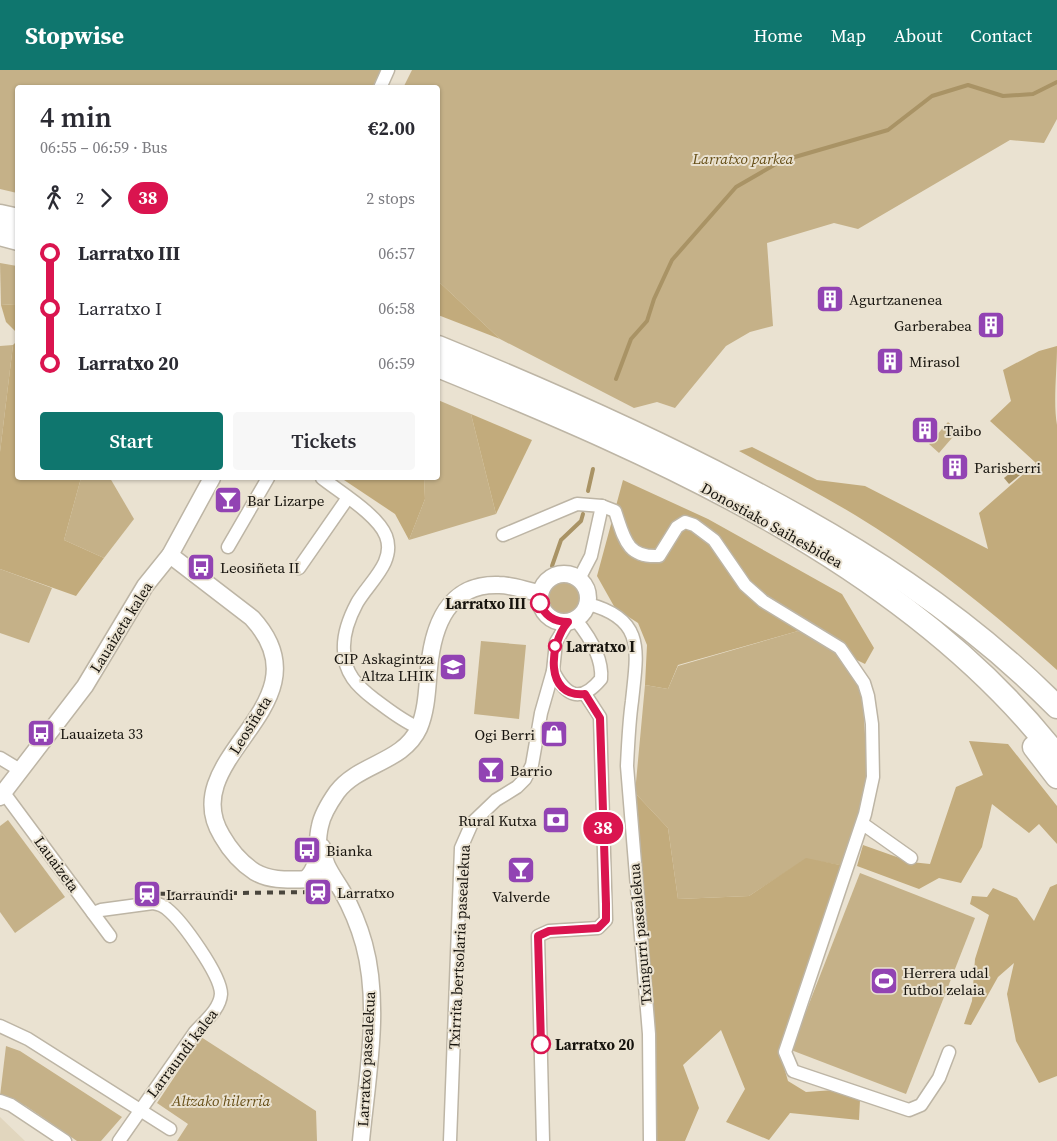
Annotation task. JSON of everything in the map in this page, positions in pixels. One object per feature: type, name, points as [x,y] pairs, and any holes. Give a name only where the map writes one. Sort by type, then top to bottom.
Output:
[{"type":"highway","points":[[0,216],[15,219]]},
{"type":"highway","points":[[0,234],[15,238]]},
{"type":"highway","name":"Donostiako Saihesbidea","points":[[440,348],[586,409],[683,455],[780,506],[912,585],[986,640],[1057,706]]},
{"type":"highway","name":"Donostiako Saihesbidea","points":[[440,367],[527,402],[618,444],[770,521],[872,584],[934,631],[967,660],[1000,693],[1057,756]]},
{"type":"highway","points":[[967,660],[976,683],[1033,746],[1057,777]]},
{"type":"highway","points":[[1027,677],[1057,694]]},
{"type":"street","points":[[381,85],[388,70]]},
{"type":"street","name":"Lauaizeta kalea","points":[[2,795],[77,699],[145,586],[170,555],[211,480]]},
{"type":"street","points":[[228,547],[267,480]]},
{"type":"street","points":[[324,480],[373,516],[387,537],[389,549],[385,562],[358,602],[350,618],[344,636],[347,668],[353,680],[363,691],[405,722],[419,728]]},
{"type":"street","points":[[299,568],[347,498]]},
{"type":"street","points":[[503,535],[577,504],[602,506],[615,511],[626,540],[633,551],[644,556],[659,556],[677,527],[685,522],[694,524],[714,540],[745,585],[763,601],[840,648],[864,683],[872,724],[873,777],[862,824],[784,1052],[793,1071],[909,1110],[921,1105],[940,1078],[949,1052]]},
{"type":"street","points":[[579,579],[591,556],[602,506]]},
{"type":"street","name":"Leosiñeta","points":[[170,555],[252,618],[264,630],[275,658],[275,679],[268,698],[219,776],[214,792],[212,811],[218,830],[240,860],[255,872],[280,880],[326,880],[337,884]]},
{"type":"street","points":[[579,579],[564,574],[556,575],[549,580],[540,593],[540,601],[547,615],[553,620],[572,621],[589,636],[602,670],[601,679],[594,688],[585,694],[574,695],[565,690],[553,671],[556,642],[562,630],[572,621],[585,610],[588,604],[587,590],[579,579]]},
{"type":"street","points":[[306,879],[316,868],[320,824],[337,792],[350,780],[403,749],[419,728],[425,710],[434,636],[438,624],[455,601],[468,592],[484,586],[500,585],[540,593]]},
{"type":"street","name":"Txingurri pasealekua","points":[[588,604],[607,609],[616,614],[626,623],[635,642],[636,668],[628,734],[627,766],[649,1034],[650,1141]]},
{"type":"street","name":"Txirrita bertsolaria pasealekua","points":[[450,1141],[461,848],[466,833],[479,815],[525,779],[532,765],[541,713],[553,671]]},
{"type":"street","points":[[543,1141],[538,936],[549,931],[598,928],[606,920],[600,718],[585,694]]},
{"type":"street","points":[[0,758],[20,770]]},
{"type":"street","name":"Lauaizeta","points":[[2,795],[110,936]]},
{"type":"street","points":[[306,879],[316,877],[326,866],[327,825],[330,802]]},
{"type":"street","points":[[862,824],[911,858]]},
{"type":"street","name":"Larratxo pasealekua","points":[[318,836],[326,866],[347,902],[364,942],[371,985],[370,1031],[361,1141]]},
{"type":"street","name":"Larraundi kalea","points":[[93,913],[101,910],[153,903],[162,905],[183,927],[219,983],[221,994],[218,1005],[195,1032],[140,1109]]},
{"type":"street","name":"Larraundi kalea","points":[[0,1026],[28,1039],[170,1129]]},
{"type":"street","points":[[0,1101],[11,1105],[65,1141]]},
{"type":"street","points":[[120,1141],[140,1109]]},
{"type":"shaded area","points":[[440,283],[500,339],[440,316]]},
{"type":"shaded area","points":[[15,304],[15,331],[6,322],[1,305]]},
{"type":"shaded area","points":[[15,343],[15,480],[80,480],[64,540],[104,558],[76,596],[0,569],[0,452],[13,345]]},
{"type":"shaded area","points":[[1057,346],[1055,397],[1057,425],[1057,670],[960,588],[882,532],[812,490],[739,451],[752,447],[817,480],[865,486],[988,549],[979,513],[1036,463],[990,421],[1011,401],[1003,370],[1039,351]]},
{"type":"shaded area","points":[[471,414],[532,440],[496,514]]},
{"type":"shaded area","points":[[1015,469],[1020,475],[1009,484],[1004,478]]},
{"type":"shaded area","points":[[344,480],[424,480],[425,499],[409,540],[395,514]]},
{"type":"shaded area","points":[[623,480],[708,519],[842,594],[874,648],[865,664],[798,631],[678,665],[668,689],[645,685],[647,645],[638,623],[615,608],[597,576]]},
{"type":"shaded area","points":[[969,741],[1008,744],[1057,806],[1057,844],[1039,824],[1029,833],[992,804],[982,847],[961,883],[939,878],[919,889],[857,866],[863,845],[911,862],[930,864],[956,787],[983,775]]},
{"type":"shaded area","points":[[635,793],[668,828],[678,899],[749,896],[806,858],[845,866],[779,1050],[788,1081],[806,1092],[834,1090],[860,1100],[859,1120],[790,1113],[769,1140],[726,1122],[745,1089],[721,1030],[683,1065],[699,1108],[685,1141],[657,1141],[655,1040]]},
{"type":"shaded area","points":[[1057,884],[1057,1076],[1039,1083],[1016,1041],[1007,994],[1014,963],[998,977],[971,1025],[964,1024],[972,1001],[975,959],[989,915],[970,904],[972,896],[987,897],[993,888],[1017,898],[1034,921],[1050,887]]},
{"type":"shaded area","points":[[0,1117],[25,1141],[0,1141]]},
{"type":"green space","points":[[0,70],[381,70],[374,85],[15,85],[15,193],[0,189]]},
{"type":"green space","name":"Larratxo parkea","points":[[412,70],[1057,70],[1057,119],[1044,143],[1010,140],[858,229],[834,223],[767,243],[773,326],[750,332],[726,346],[675,408],[657,402],[634,408],[500,339],[440,283],[440,85],[404,85]]},
{"type":"green space","points":[[0,263],[15,266],[15,304],[1,305]]},
{"type":"green space","points":[[13,345],[0,452],[0,346]]},
{"type":"green space","points":[[440,401],[471,414],[496,514],[409,540],[425,499],[424,480],[440,480]]},
{"type":"green space","points":[[948,422],[958,431],[939,453],[929,444]]},
{"type":"green space","points":[[80,480],[111,480],[134,519],[104,558],[64,540]]},
{"type":"green space","points":[[0,569],[52,588],[29,643],[0,633]]},
{"type":"green space","points":[[564,581],[576,586],[581,598],[576,610],[564,615],[552,610],[547,598],[552,586]]},
{"type":"green space","points":[[798,631],[837,650],[857,680],[863,703],[868,781],[845,866],[806,859],[749,896],[678,899],[668,828],[635,793],[645,685],[668,689],[678,666]]},
{"type":"green space","points":[[481,641],[526,645],[519,719],[474,714]]},
{"type":"green space","points":[[8,820],[65,897],[15,933],[0,912],[0,826]]},
{"type":"green space","name":"Herrera udal futbol zelaia","points":[[860,873],[975,918],[906,1094],[791,1050]]},
{"type":"green space","name":"Altzako hilerria","points":[[201,1037],[316,1111],[317,1141],[177,1141],[188,1124],[157,1103]]},
{"type":"green space","points":[[6,1046],[20,1051],[122,1117],[101,1141],[77,1141],[26,1106],[0,1096]]},
{"type":"waterway","points":[[616,379],[631,339],[647,321],[654,299],[672,260],[736,187],[781,161],[888,130],[932,96],[968,85],[1003,96],[1033,94],[1057,82]]},
{"type":"waterway","points":[[588,491],[593,469]]},
{"type":"waterway","points":[[552,566],[561,540],[581,521],[583,514]]},
{"type":"railway","points":[[147,894],[318,892]]},
{"type":"bus line","name":"38","points":[[540,603],[542,609],[553,620],[568,622],[556,642],[553,671],[558,682],[565,690],[574,695],[585,694],[600,718],[606,904],[606,920],[598,928],[549,931],[538,936],[541,1044]]},
{"type":"place","name":"Agurtzanenea","points":[[830,299]]},
{"type":"place","name":"Garberabea","points":[[991,325]]},
{"type":"place","name":"Mirasol","points":[[890,361]]},
{"type":"place","name":"Taibo","points":[[925,430]]},
{"type":"place","name":"Parisberri","points":[[955,467]]},
{"type":"place","name":"Bar Lizarpe","points":[[228,500]]},
{"type":"place","name":"Leosiñeta II","points":[[201,567]]},
{"type":"place","name":"Larratxo III","points":[[540,603]]},
{"type":"place","name":"Larratxo I","points":[[555,646]]},
{"type":"place","name":"CIP Askagintza Altza LHIK","points":[[453,667]]},
{"type":"place","name":"Lauaizeta 33","points":[[41,733]]},
{"type":"place","name":"Ogi Berri","points":[[554,734]]},
{"type":"place","name":"Barrio","points":[[491,770]]},
{"type":"place","name":"Rural Kutxa","points":[[556,820]]},
{"type":"place","name":"Bianka","points":[[307,850]]},
{"type":"place","name":"Valverde","points":[[521,870]]},
{"type":"place","name":"Larratxo","points":[[318,892]]},
{"type":"place","name":"Larraundi","points":[[147,894]]},
{"type":"place","name":"Herrera udal futbol zelaia","points":[[884,981]]},
{"type":"place","name":"Larratxo 20","points":[[541,1044]]}]
